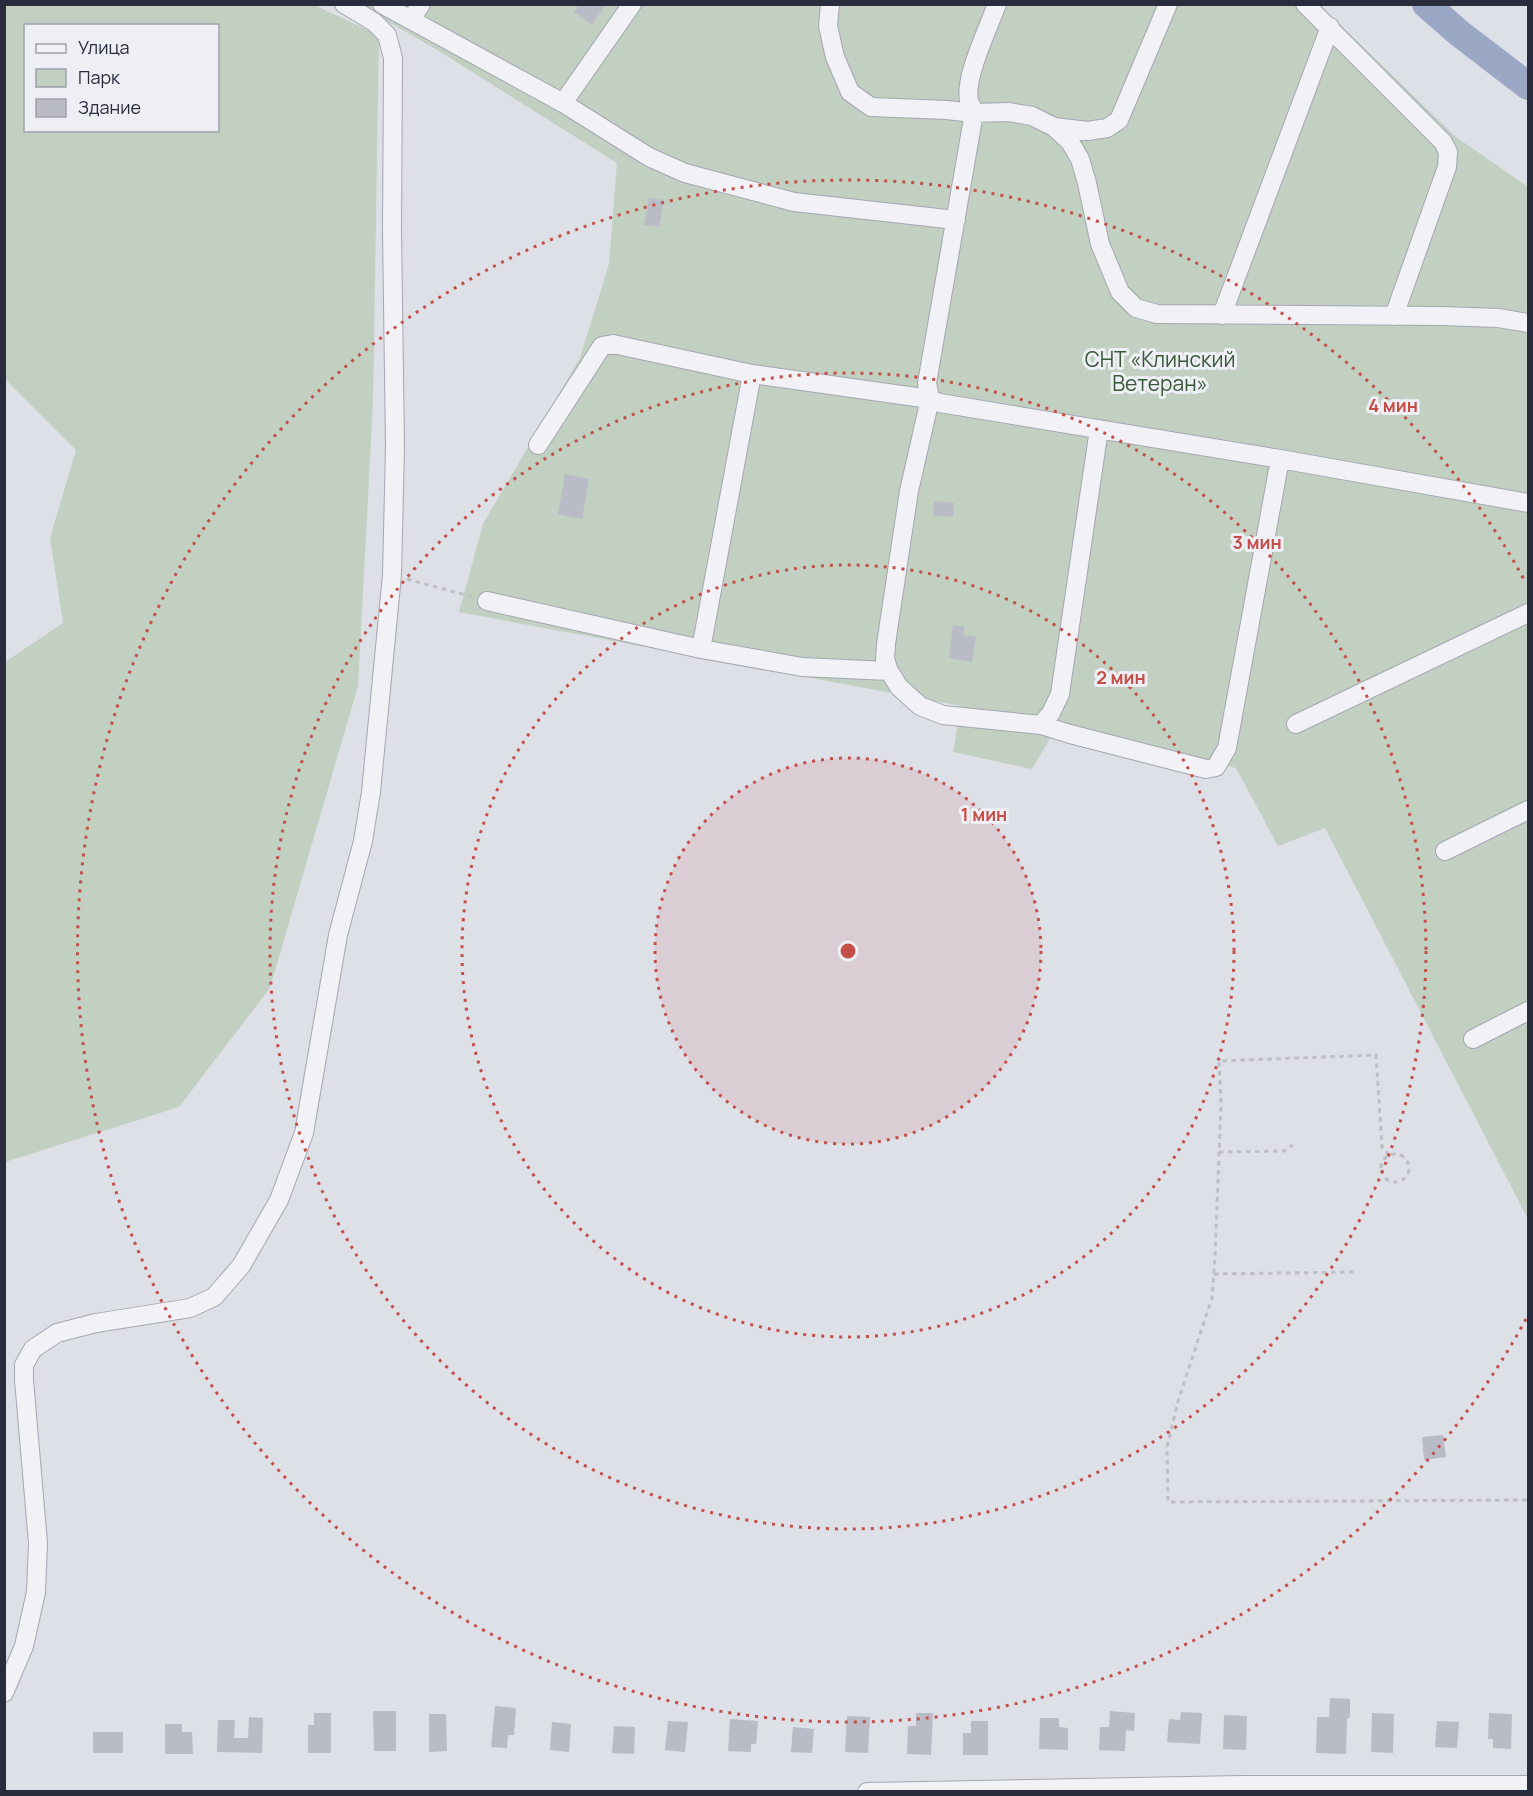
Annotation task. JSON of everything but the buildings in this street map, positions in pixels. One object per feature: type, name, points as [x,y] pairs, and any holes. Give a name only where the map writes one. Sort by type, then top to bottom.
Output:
[{"type":"street","points":[[4,1693],[24,1646],[36,1592],[38,1543],[24,1365],[33,1349],[57,1333],[96,1323],[190,1308],[214,1297],[241,1266],[279,1200],[304,1133],[338,935],[363,842],[371,792],[392,575],[395,447],[392,230],[393,58],[387,35],[374,22],[344,4]]},
{"type":"street","points":[[382,4],[416,12],[615,137],[649,157],[685,173],[794,202],[956,220]]},
{"type":"street","points":[[563,103],[632,4]]},
{"type":"street","points":[[830,4],[828,26],[835,57],[850,92],[871,107],[974,113],[1008,112],[1032,116],[1054,127],[1070,142],[1080,159],[1100,244],[1120,292],[1136,308],[1157,314],[1498,318],[1528,323]]},
{"type":"street","points":[[998,4],[973,69],[969,88],[969,100],[974,113],[927,383],[930,399],[909,491],[889,620],[885,652],[889,672],[899,687],[920,706],[943,715],[1041,725],[1206,769],[1216,767],[1227,748],[1280,459]]},
{"type":"street","points":[[1054,127],[1088,131],[1107,129],[1119,120],[1168,4]]},
{"type":"street","points":[[1305,4],[1443,142],[1448,152],[1447,167],[1394,316]]},
{"type":"street","points":[[1222,315],[1330,27]]},
{"type":"street","points":[[538,445],[602,346],[613,344],[752,374],[930,399],[940,403],[1528,503]]},
{"type":"street","points":[[701,649],[752,374]]},
{"type":"street","points":[[1041,725],[1051,713],[1060,694],[1099,429]]},
{"type":"street","points":[[487,600],[701,649],[802,667],[889,672]]},
{"type":"street","points":[[1296,724],[1528,613]]},
{"type":"street","points":[[1444,851],[1528,810]]},
{"type":"street","points":[[1473,1039],[1528,1011]]},
{"type":"street","points":[[867,1791],[1528,1785]]},
{"type":"path","points":[[392,575],[487,600]]},
{"type":"path","points":[[1389,1155],[1382,1147],[1376,1055],[1220,1061],[1221,1105],[1212,1298],[1178,1401],[1167,1447],[1168,1502],[1528,1500]]},
{"type":"path","points":[[1219,1152],[1284,1151],[1293,1145]]},
{"type":"path","points":[[1398,1154],[1406,1158],[1408,1162],[1408,1176],[1401,1182],[1391,1182],[1383,1176],[1382,1162],[1389,1155],[1398,1154]]},
{"type":"path","points":[[1214,1274],[1355,1272]]},
{"type":"green space","points":[[5,5],[314,5],[379,35],[373,403],[358,686],[270,988],[179,1107],[5,1162],[5,662],[63,623],[50,538],[76,450],[5,379]]},
{"type":"green space","name":"СНТ «Клинский Ветеран»","points":[[359,5],[1320,5],[1456,137],[1528,187],[1528,1219],[1325,828],[1278,846],[1236,768],[1058,725],[1032,769],[953,752],[961,706],[459,612],[483,524],[580,358],[609,264],[617,163],[434,48]]},
{"type":"waterway","points":[[1426,4],[1459,33],[1528,86]]}]
